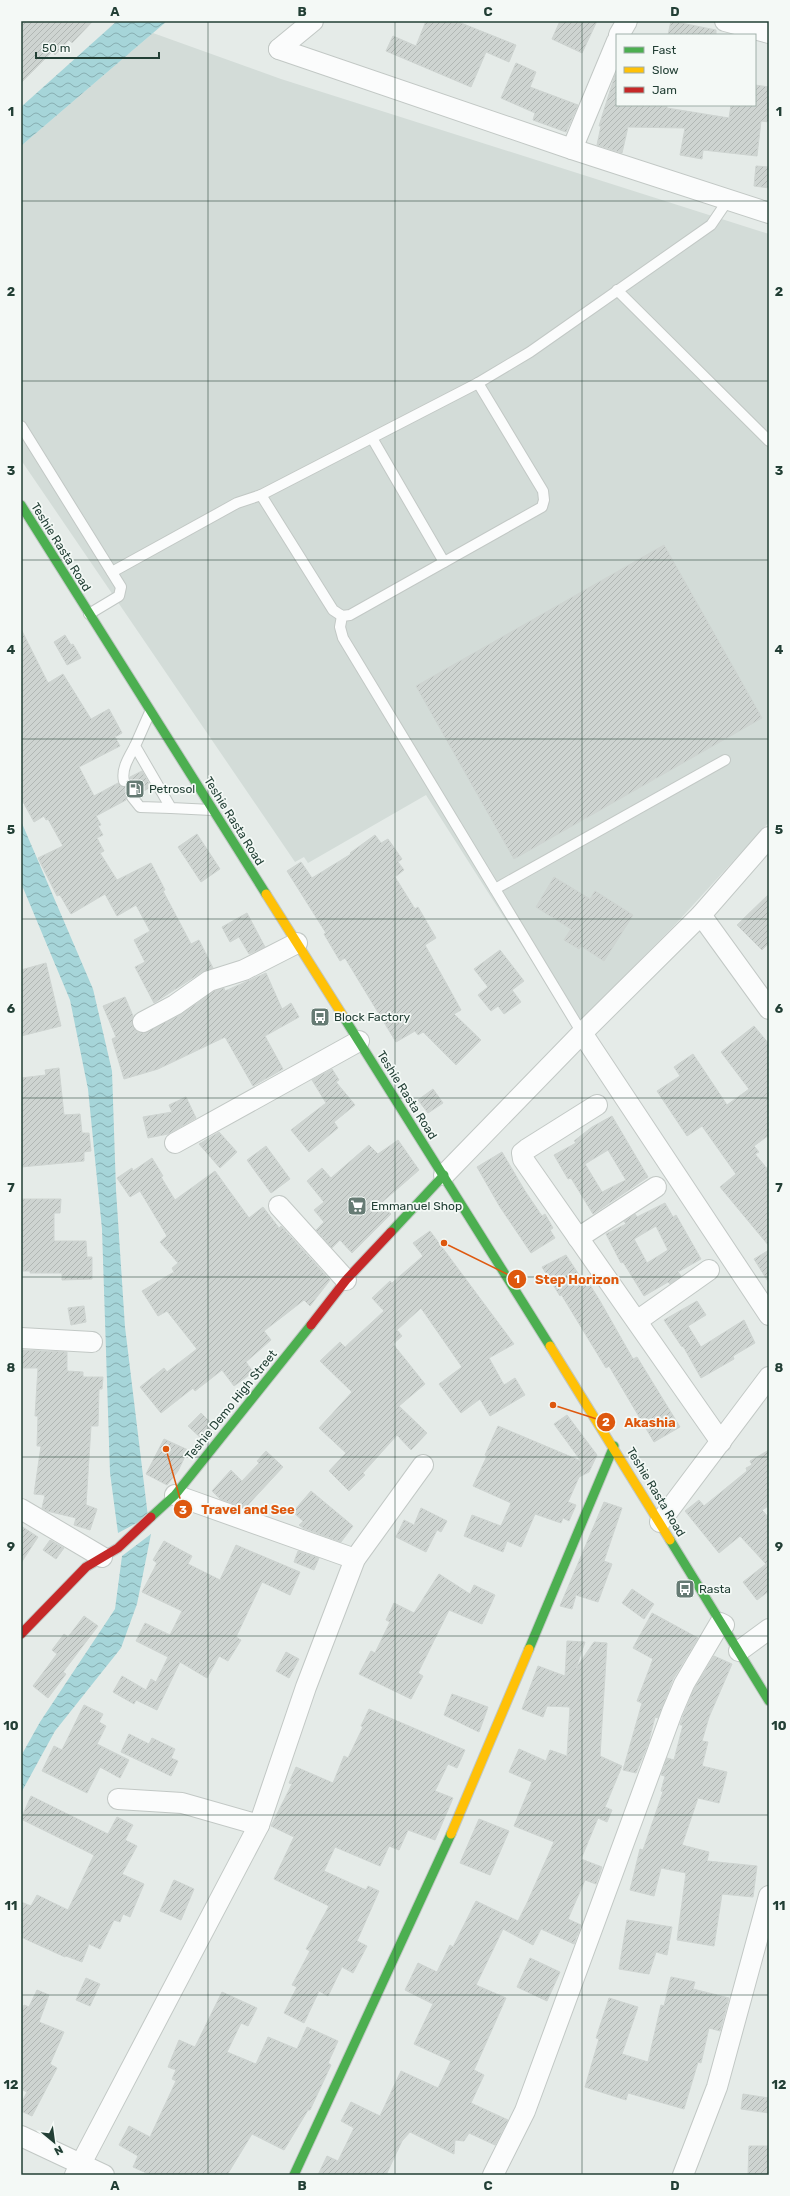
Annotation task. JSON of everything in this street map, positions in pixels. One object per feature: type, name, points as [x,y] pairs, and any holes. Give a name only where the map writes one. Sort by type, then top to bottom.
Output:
[{"type":"main road","name":"Teshie Rasta Road","points":[[21,505],[150,712],[614,1446],[769,1701]]},
{"type":"main road","name":"Teshie Demo High Street","points":[[21,1634],[68,1584],[144,1525],[174,1495],[346,1280],[444,1175]]},
{"type":"main road","points":[[294,2175],[448,1842],[614,1446]]},
{"type":"street","points":[[313,21],[279,49],[572,149],[769,213]]},
{"type":"street","points":[[620,34],[627,21]]},
{"type":"street","points":[[726,21],[769,33]]},
{"type":"street","points":[[572,149],[616,42]]},
{"type":"street","points":[[444,1175],[582,1033],[701,915],[769,837]]},
{"type":"street","points":[[701,915],[769,1009]]},
{"type":"street","points":[[143,1022],[175,1005],[209,981],[244,970],[297,943]]},
{"type":"street","points":[[582,1033],[769,1315]]},
{"type":"street","points":[[175,1143],[359,1041]]},
{"type":"street","points":[[597,1104],[522,1154],[523,1159],[721,1442]]},
{"type":"street","points":[[578,1238],[656,1187]]},
{"type":"street","points":[[279,1206],[346,1280]]},
{"type":"street","points":[[637,1321],[709,1270]]},
{"type":"street","points":[[21,1338],[92,1342]]},
{"type":"street","points":[[660,1522],[769,1377]]},
{"type":"street","points":[[77,2170],[258,1825],[306,1687],[355,1559],[423,1465]]},
{"type":"street","points":[[174,1495],[355,1559]]},
{"type":"street","points":[[21,1509],[110,1552]]},
{"type":"street","points":[[493,2175],[525,2112],[672,1712],[692,1670],[720,1623],[724,1625]]},
{"type":"street","points":[[739,1651],[769,1629]]},
{"type":"street","points":[[118,1799],[182,1803],[258,1825]]},
{"type":"street","points":[[683,2175],[717,2087],[769,1896]]},
{"type":"street","points":[[21,2136],[77,2170],[104,2175]]},
{"type":"lane","points":[[112,572],[237,503],[261,494],[478,383],[530,352],[711,224],[728,200]]},
{"type":"lane","points":[[617,290],[769,441]]},
{"type":"lane","points":[[261,494],[333,610],[342,616],[350,615],[542,507],[544,500],[543,491],[478,383]]},
{"type":"lane","points":[[21,426],[121,587],[119,596],[89,614]]},
{"type":"lane","points":[[372,438],[444,562]]},
{"type":"lane","points":[[342,616],[340,627],[342,638],[582,1033]]},
{"type":"lane","points":[[124,781],[122,774],[124,768],[150,712]]},
{"type":"lane","points":[[135,746],[171,808]]},
{"type":"lane","points":[[495,890],[725,760]]},
{"type":"lane","points":[[132,797],[140,807],[212,810]]},
{"type":"shaded area","points":[[153,33],[281,79],[769,234],[769,822],[672,928],[574,1027],[426,795],[308,863],[304,857],[295,862],[21,460],[21,146]]},
{"type":"water","points":[[117,21],[167,21],[21,146],[21,107]]},
{"type":"water","points":[[21,821],[93,989],[112,1071],[116,1190],[125,1327],[148,1517],[118,1533],[110,1473],[102,1229],[88,1089],[70,1000],[21,883]]},
{"type":"water","points":[[151,1534],[137,1604],[121,1648],[55,1731],[21,1793],[21,1756],[40,1722],[115,1609],[122,1556]]},
{"type":"building","points":[[21,21],[93,21],[72,43],[69,40],[55,55],[52,52],[21,83]]},
{"type":"building","points":[[426,21],[456,21],[516,45],[509,62],[486,52],[471,87],[386,51],[393,36],[416,46]]},
{"type":"building","points":[[560,21],[597,21],[582,53],[552,39]]},
{"type":"building","points":[[671,21],[716,30],[716,34],[668,34]]},
{"type":"building","points":[[516,63],[536,72],[530,87],[578,105],[566,132],[533,120],[535,113],[501,98]]},
{"type":"building","points":[[615,75],[616,106],[667,106],[667,108],[729,118],[731,106],[756,106],[756,85],[769,87],[769,122],[761,121],[757,156],[703,150],[702,159],[680,155],[685,128],[628,127],[622,153],[597,145],[601,126],[599,126]]},
{"type":"building","points":[[756,166],[769,167],[769,188],[754,186]]},
{"type":"building","points":[[664,545],[762,718],[514,859],[416,686]]},
{"type":"building","points":[[21,629],[48,683],[63,674],[91,719],[109,709],[122,733],[115,737],[120,746],[79,767],[94,796],[118,783],[122,787],[128,786],[130,777],[142,771],[151,787],[138,794],[134,791],[128,792],[126,795],[126,800],[96,816],[101,825],[98,826],[103,835],[97,838],[104,851],[100,853],[117,880],[151,863],[165,890],[163,891],[191,944],[199,940],[213,968],[202,972],[154,1003],[135,967],[145,962],[134,940],[150,931],[136,905],[117,916],[105,894],[71,914],[60,895],[57,896],[38,858],[63,846],[48,819],[46,820],[44,816],[34,822],[21,798]]},
{"type":"building","points":[[65,635],[71,645],[73,644],[81,658],[67,665],[54,642]]},
{"type":"building","points":[[197,834],[220,869],[201,882],[178,847]]},
{"type":"building","points":[[375,835],[381,843],[388,839],[402,859],[398,862],[404,870],[395,877],[415,909],[418,907],[436,938],[425,945],[461,1010],[454,1014],[481,1040],[456,1065],[423,1032],[418,1035],[415,1031],[396,1042],[345,958],[340,961],[324,934],[326,933],[287,871],[301,862],[312,878],[351,854],[350,853]]},
{"type":"building","points":[[554,877],[590,899],[595,891],[633,915],[604,961],[581,946],[579,949],[564,940],[571,929],[536,907]]},
{"type":"building","points":[[769,894],[769,943],[762,950],[737,925]]},
{"type":"building","points":[[247,913],[265,947],[249,954],[239,937],[230,942],[222,927]]},
{"type":"building","points":[[500,950],[524,981],[512,990],[521,1002],[504,1014],[498,1006],[491,1011],[478,995],[488,987],[474,969]]},
{"type":"building","points":[[46,963],[61,1026],[21,1036],[21,970]]},
{"type":"building","points":[[266,973],[282,1009],[291,1003],[299,1017],[265,1036],[283,1069],[253,1086],[225,1037],[158,1069],[124,1079],[112,1039],[116,1037],[103,1006],[125,997],[133,1016],[133,1027],[137,1032],[143,1033],[180,1015],[214,991],[224,988],[225,991]]},
{"type":"building","points":[[754,1026],[769,1044],[769,1135],[754,1146],[759,1152],[755,1154],[769,1171],[769,1246],[720,1187],[736,1174],[702,1126],[687,1136],[657,1091],[680,1076],[674,1067],[693,1054],[727,1105],[749,1089],[721,1052]]},
{"type":"building","points":[[59,1068],[64,1115],[80,1114],[82,1133],[89,1133],[91,1151],[84,1152],[84,1161],[21,1167],[21,1078],[46,1075],[45,1070]]},
{"type":"building","points":[[332,1069],[339,1080],[336,1082],[355,1105],[334,1122],[338,1128],[309,1152],[291,1130],[326,1103],[312,1080]]},
{"type":"building","points":[[433,1089],[443,1103],[428,1113],[418,1100]]},
{"type":"building","points":[[186,1097],[196,1118],[168,1134],[148,1138],[143,1117],[172,1112],[169,1105]]},
{"type":"building","points":[[612,1116],[648,1177],[593,1214],[571,1178],[568,1179],[554,1155],[576,1143],[574,1141],[592,1127]],"holes":[[[608,1150],[626,1180],[602,1192],[585,1164]]]},
{"type":"building","points":[[219,1132],[237,1152],[220,1168],[199,1144]]},
{"type":"building","points":[[398,1140],[419,1170],[380,1204],[391,1214],[352,1253],[340,1240],[332,1248],[316,1230],[324,1222],[314,1210],[324,1202],[307,1181],[322,1168],[331,1178],[369,1145],[378,1154]]},
{"type":"building","points":[[266,1146],[290,1179],[271,1193],[247,1160]]},
{"type":"building","points":[[502,1152],[525,1191],[542,1216],[545,1214],[553,1228],[550,1230],[555,1238],[531,1253],[500,1207],[477,1167]]},
{"type":"building","points":[[152,1158],[163,1176],[161,1177],[175,1200],[215,1171],[249,1218],[263,1207],[279,1228],[281,1226],[330,1280],[310,1306],[304,1300],[264,1331],[271,1340],[246,1362],[253,1372],[234,1386],[222,1370],[195,1391],[193,1388],[161,1413],[140,1387],[164,1368],[167,1372],[197,1349],[167,1311],[158,1316],[142,1291],[174,1272],[172,1268],[178,1263],[160,1242],[167,1236],[140,1191],[130,1197],[117,1178],[132,1168],[133,1171]]},
{"type":"building","points":[[21,1199],[61,1199],[60,1213],[54,1213],[54,1241],[86,1241],[87,1257],[92,1257],[92,1279],[62,1280],[62,1273],[30,1273],[30,1271],[23,1271]]},
{"type":"building","points":[[665,1203],[673,1217],[676,1215],[701,1259],[678,1272],[681,1276],[670,1284],[668,1282],[644,1296],[623,1262],[621,1263],[606,1234],[626,1224],[624,1221],[635,1214],[637,1217]],"holes":[[[656,1226],[668,1250],[647,1263],[634,1239]]]},
{"type":"building","points":[[430,1231],[514,1344],[489,1358],[504,1385],[515,1378],[525,1395],[490,1416],[480,1399],[461,1413],[439,1384],[462,1367],[421,1308],[397,1330],[402,1336],[393,1344],[425,1384],[399,1406],[427,1433],[411,1450],[397,1435],[363,1473],[365,1475],[349,1491],[329,1471],[346,1453],[319,1428],[352,1392],[320,1361],[340,1342],[345,1347],[384,1311],[372,1298],[390,1281],[392,1283],[423,1256],[413,1243]]},
{"type":"building","points":[[769,1250],[769,1283],[754,1259]]},
{"type":"building","points":[[566,1255],[587,1287],[590,1285],[633,1359],[637,1357],[680,1427],[654,1442],[609,1366],[606,1368],[561,1294],[560,1296],[542,1267]]},
{"type":"building","points":[[697,1301],[706,1315],[688,1326],[701,1347],[744,1320],[755,1343],[733,1356],[734,1359],[701,1378],[683,1346],[682,1347],[664,1320]]},
{"type":"building","points":[[84,1306],[86,1322],[71,1325],[68,1308]]},
{"type":"building","points":[[21,1350],[67,1352],[67,1371],[83,1372],[83,1377],[103,1377],[102,1389],[99,1389],[98,1426],[91,1426],[86,1505],[97,1509],[90,1530],[74,1525],[76,1518],[47,1511],[42,1508],[45,1495],[34,1494],[41,1446],[37,1446],[38,1416],[35,1416],[38,1368],[21,1368]]},
{"type":"building","points":[[201,1413],[214,1426],[203,1440],[188,1426]]},
{"type":"building","points":[[567,1415],[597,1455],[589,1472],[579,1477],[568,1502],[576,1505],[569,1521],[563,1518],[561,1523],[535,1514],[521,1547],[507,1541],[503,1552],[464,1536],[472,1515],[501,1526],[511,1503],[473,1486],[487,1456],[485,1455],[498,1426],[581,1461],[554,1424]]},
{"type":"building","points":[[164,1439],[188,1450],[178,1471],[167,1485],[146,1474]]},
{"type":"building","points":[[769,1450],[769,1506],[762,1510],[769,1518],[769,1591],[757,1600],[743,1582],[766,1564],[740,1536],[719,1553],[685,1511],[699,1500],[704,1506],[747,1471],[746,1468],[752,1465],[750,1461]]},
{"type":"building","points":[[266,1451],[283,1467],[245,1508],[220,1499],[212,1491],[231,1470],[242,1481],[259,1463],[257,1461]]},
{"type":"building","points":[[311,1491],[353,1526],[341,1542],[303,1528],[299,1525],[303,1521],[293,1512]]},
{"type":"building","points":[[604,1502],[622,1508],[604,1561],[612,1564],[598,1602],[576,1595],[572,1609],[560,1606]]},
{"type":"building","points":[[421,1508],[447,1521],[441,1532],[437,1530],[426,1552],[396,1537],[404,1520],[414,1525]]},
{"type":"building","points":[[21,1526],[38,1537],[21,1563]]},
{"type":"building","points":[[50,1540],[64,1548],[56,1559],[43,1550]]},
{"type":"building","points":[[164,1541],[192,1556],[188,1564],[220,1580],[236,1545],[300,1572],[290,1595],[262,1582],[236,1637],[241,1640],[228,1661],[219,1656],[207,1678],[180,1662],[157,1710],[136,1700],[134,1704],[113,1692],[122,1676],[146,1690],[151,1679],[156,1682],[168,1657],[136,1641],[145,1623],[170,1635],[182,1611],[142,1592],[157,1563],[153,1560]]},
{"type":"building","points":[[298,1551],[319,1558],[314,1570],[294,1562]]},
{"type":"building","points":[[439,1574],[470,1594],[474,1585],[495,1595],[482,1624],[449,1610],[418,1673],[423,1676],[411,1699],[359,1674],[371,1651],[375,1653],[390,1622],[386,1620],[394,1603],[414,1613]]},
{"type":"building","points":[[632,1589],[654,1604],[644,1619],[622,1603]]},
{"type":"building","points":[[652,1613],[698,1638],[673,1679],[658,1718],[655,1717],[648,1744],[636,1773],[623,1770],[642,1703],[637,1701],[653,1659],[633,1648]]},
{"type":"building","points":[[84,1616],[98,1626],[63,1672],[66,1674],[48,1698],[33,1686],[57,1654],[52,1650],[64,1634],[68,1637]]},
{"type":"building","points":[[567,1641],[585,1642],[576,1668],[594,1642],[607,1643],[600,1756],[622,1766],[605,1807],[612,1810],[607,1822],[598,1818],[581,1859],[602,1867],[596,1884],[585,1880],[568,1919],[581,1925],[574,1944],[541,1929],[533,1945],[503,1929],[476,1985],[506,1998],[474,2070],[484,2075],[471,2103],[508,2120],[495,2145],[469,2133],[464,2141],[455,2140],[454,2154],[410,2132],[402,2141],[386,2175],[318,2175],[327,2156],[338,2161],[354,2128],[341,2121],[351,2102],[380,2116],[401,2071],[438,2088],[451,2061],[414,2044],[433,2004],[405,1990],[418,1963],[437,1972],[450,1945],[453,1947],[476,1901],[518,1921],[527,1903],[554,1842],[514,1826],[532,1782],[509,1772],[519,1749],[546,1761],[550,1750],[567,1756],[570,1707],[547,1706],[543,1717],[522,1709],[538,1666],[565,1676]]},
{"type":"building","points":[[286,1652],[299,1659],[289,1678],[276,1671]]},
{"type":"building","points":[[714,1656],[732,1664],[709,1717],[702,1741],[708,1742],[702,1766],[727,1772],[719,1803],[698,1798],[682,1845],[709,1852],[707,1861],[757,1866],[753,1897],[722,1894],[714,1946],[677,1940],[686,1873],[661,1868],[654,1896],[630,1890],[640,1849],[643,1850],[663,1792],[661,1791],[665,1776],[661,1775],[667,1758],[674,1760],[683,1725],[680,1725],[683,1716],[694,1689]]},
{"type":"building","points":[[452,1694],[488,1707],[479,1732],[444,1715]]},
{"type":"building","points":[[84,1705],[103,1714],[99,1722],[106,1726],[97,1744],[129,1760],[120,1778],[100,1767],[87,1793],[42,1771],[54,1746],[62,1750]]},
{"type":"building","points":[[369,1709],[465,1750],[457,1768],[448,1764],[435,1791],[453,1798],[435,1840],[408,1830],[399,1850],[389,1846],[380,1866],[335,1847],[324,1871],[366,1890],[368,1886],[379,1891],[357,1941],[367,1946],[353,1973],[342,1967],[328,1996],[319,1991],[304,2023],[284,2013],[297,1987],[292,1985],[310,1951],[306,1949],[329,1906],[274,1879],[294,1837],[271,1826],[292,1784],[289,1783],[296,1767],[333,1783],[344,1756],[348,1758],[363,1727],[361,1726]]},
{"type":"building","points":[[129,1734],[149,1744],[152,1738],[175,1749],[171,1758],[178,1761],[171,1776],[121,1752]]},
{"type":"building","points":[[31,1796],[108,1834],[117,1817],[133,1825],[125,1840],[137,1846],[122,1874],[144,1884],[130,1917],[123,1914],[120,1922],[114,1920],[100,1949],[89,1944],[82,1962],[66,1956],[65,1957],[21,1937],[21,1902],[31,1906],[37,1895],[68,1910],[94,1855],[21,1819]]},
{"type":"building","points":[[479,1819],[509,1831],[490,1875],[460,1863]]},
{"type":"building","points":[[174,1880],[194,1889],[181,1920],[160,1911]]},
{"type":"building","points":[[627,1920],[672,1927],[667,1955],[656,1952],[649,1974],[619,1969]]},
{"type":"building","points":[[530,1958],[560,1972],[547,2001],[517,1987]]},
{"type":"building","points":[[671,1977],[695,1982],[693,1989],[729,1998],[720,2031],[709,2028],[701,2063],[698,2062],[684,2109],[628,2093],[626,2100],[585,2087],[599,2039],[596,2038],[609,1998],[638,2007],[622,2054],[648,2062],[661,2005],[664,2006]]},
{"type":"building","points":[[86,1978],[100,1984],[90,2006],[76,2000]]},
{"type":"building","points":[[37,1990],[49,1995],[39,2022],[64,2032],[50,2064],[57,2068],[32,2116],[21,2111],[21,2104],[27,2092],[21,2089],[21,2012],[24,2005],[29,2007]]},
{"type":"building","points":[[222,1992],[257,2008],[248,2026],[241,2023],[227,2052],[256,2064],[268,2037],[297,2049],[307,2027],[338,2041],[328,2063],[331,2065],[310,2110],[308,2110],[284,2150],[252,2134],[227,2175],[151,2175],[133,2167],[138,2156],[119,2145],[129,2126],[150,2137],[176,2081],[172,2079],[176,2070],[168,2067],[179,2040],[195,2047]]},
{"type":"building","points":[[743,2094],[769,2098],[769,2113],[741,2109]]},
{"type":"building","points":[[749,2146],[769,2146],[769,2174],[748,2174]]},
{"type":"traffic: fast","points":[[21,505],[266,894]]},
{"type":"traffic: fast","points":[[343,1016],[550,1346]]},
{"type":"traffic: fast","points":[[391,1232],[444,1175]]},
{"type":"traffic: fast","points":[[151,1517],[175,1495],[311,1325]]},
{"type":"traffic: fast","points":[[529,1649],[614,1446]]},
{"type":"traffic: fast","points":[[670,1540],[769,1701]]},
{"type":"traffic: fast","points":[[294,2175],[451,1834]]},
{"type":"traffic: slow","points":[[266,894],[343,1016]]},
{"type":"traffic: slow","points":[[550,1346],[670,1540]]},
{"type":"traffic: slow","points":[[451,1834],[529,1649]]},
{"type":"traffic: jam","points":[[311,1325],[346,1280],[391,1232]]},
{"type":"traffic: jam","points":[[21,1634],[86,1567],[118,1548],[151,1517]]},
{"type":"place","name":"Petrosol","points":[[135,789]]},
{"type":"place","name":"Block Factory","points":[[320,1017]]},
{"type":"place","name":"Emmanuel Shop","points":[[357,1206]]},
{"type":"place","name":"Step Horizon","points":[[444,1243]]},
{"type":"place","name":"Akashia","points":[[553,1405]]},
{"type":"place","name":"Travel and See","points":[[166,1449]]},
{"type":"place","name":"Rasta","points":[[685,1589]]}]
